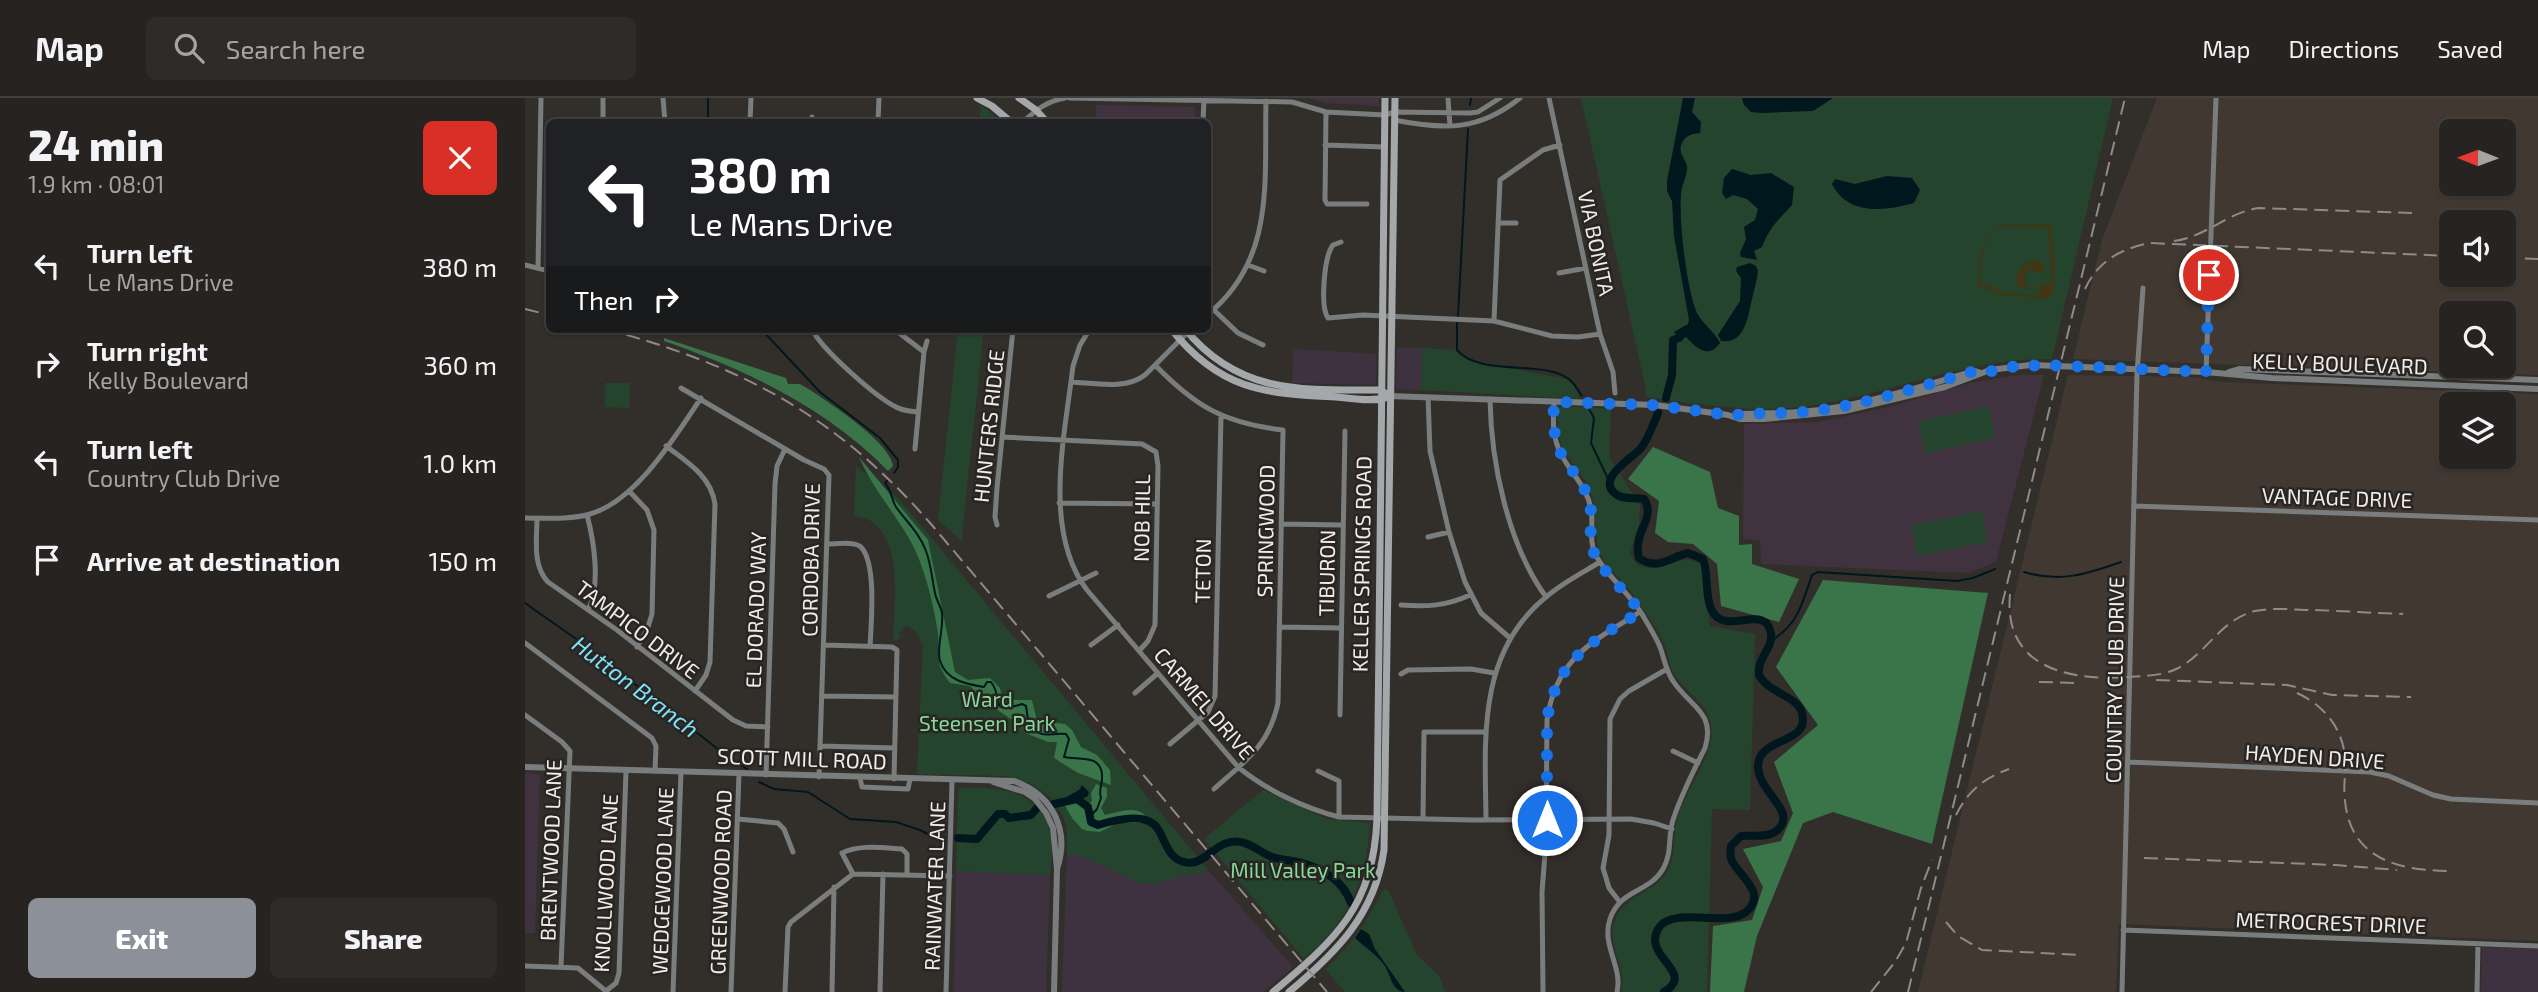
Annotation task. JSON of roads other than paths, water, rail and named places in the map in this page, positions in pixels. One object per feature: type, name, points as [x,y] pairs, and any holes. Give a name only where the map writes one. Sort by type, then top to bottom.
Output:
[{"type":"main road","points":[[977,98],[1007,119]]},
{"type":"main road","points":[[1019,98],[1044,119]]},
{"type":"main road","name":"KELLER SPRINGS ROAD","points":[[1385,98],[1388,217]]},
{"type":"main road","name":"KELLER SPRINGS ROAD","points":[[1287,992],[1311,974],[1344,941],[1358,922],[1377,882],[1384,850],[1381,819],[1384,395],[1388,217],[1395,98]]},
{"type":"main road","name":"KELLY BOULEVARD","points":[[1174,333],[1207,366],[1241,384],[1272,393],[1384,395]]},
{"type":"main road","name":"KELLY BOULEVARD","points":[[1191,333],[1216,360],[1237,373],[1275,385],[1314,392]]},
{"type":"main road","name":"KELLER SPRINGS ROAD","points":[[1273,992],[1305,966],[1350,917],[1367,879],[1381,819]]},
{"type":"main road","points":[[1367,879],[1377,882]]},
{"type":"main road","points":[[1287,992],[1290,986],[1289,978]]},
{"type":"street","points":[[537,268],[541,98]]},
{"type":"street","points":[[603,98],[603,119]]},
{"type":"street","points":[[663,98],[665,119]]},
{"type":"street","points":[[750,119],[751,98]]},
{"type":"street","points":[[878,119],[879,98]]},
{"type":"street","points":[[1026,119],[1053,100],[1067,98],[1204,99],[1292,102],[1326,112],[1395,116],[1450,126],[1480,123],[1502,112],[1520,98]]},
{"type":"street","points":[[1448,98],[1450,126]]},
{"type":"street","points":[[1395,116],[1478,112],[1500,98]]},
{"type":"street","name":"VIA BONITA","points":[[1549,98],[1600,334],[1613,372],[1615,393]]},
{"type":"street","points":[[2206,372],[2216,98]]},
{"type":"street","points":[[1203,119],[1204,99]]},
{"type":"street","points":[[1211,312],[1232,291],[1255,249],[1264,211],[1266,101]]},
{"type":"street","points":[[1326,112],[1325,200],[1327,204],[1367,204]]},
{"type":"street","points":[[1325,145],[1385,147]]},
{"type":"street","points":[[1494,321],[1499,186],[1502,177],[1543,150],[1560,145]]},
{"type":"street","points":[[1497,223],[1516,223]]},
{"type":"street","points":[[1341,242],[1333,245],[1327,257],[1325,316],[1334,319],[1363,315],[1494,321],[1552,337],[1600,334]]},
{"type":"street","points":[[525,265],[546,270]]},
{"type":"street","points":[[1248,265],[1264,271]]},
{"type":"street","points":[[1559,273],[1587,268]]},
{"type":"street","name":"COUNTRY CLUB DRIVE","points":[[2122,992],[2137,368],[2143,288]]},
{"type":"street","points":[[1214,310],[1238,333],[1263,345]]},
{"type":"street","points":[[815,333],[836,358],[887,401],[897,408],[918,412]]},
{"type":"street","points":[[899,333],[923,352]]},
{"type":"street","name":"HUNTERS RIDGE","points":[[997,525],[995,510],[1013,333]]},
{"type":"street","name":"CARMEL DRIVE","points":[[1088,333],[1076,356],[1071,382],[1059,503],[1071,559],[1081,582],[1238,767],[1283,795],[1339,817],[1642,820],[1672,829]]},
{"type":"street","points":[[1071,382],[1129,383],[1141,378],[1185,333]]},
{"type":"street","points":[[915,449],[923,352],[927,341]]},
{"type":"street","name":"SPRINGWOOD","points":[[1155,365],[1192,400],[1221,415],[1248,425],[1283,430],[1278,692],[1275,715],[1260,747],[1214,789]]},
{"type":"street","name":"KELLY BOULEVARD","points":[[1384,395],[1655,405],[1735,416],[1799,412],[1873,402],[1945,387],[1977,377],[1981,373],[2030,365],[2206,372],[2239,369],[2538,380]]},
{"type":"street","points":[[2290,371],[2290,379]]},
{"type":"street","name":"KELLY BOULEVARD","points":[[2226,372],[2239,377],[2538,389]]},
{"type":"street","points":[[2403,375],[2403,383]]},
{"type":"street","points":[[2511,388],[2512,379]]},
{"type":"street","name":"CORDOBA DRIVE","points":[[681,388],[824,469],[829,475],[819,777]]},
{"type":"street","points":[[1428,397],[1430,451],[1449,532],[1470,595],[1481,613],[1510,638]]},
{"type":"street","points":[[525,518],[587,515],[615,503],[630,492],[701,398]]},
{"type":"street","points":[[1490,399],[1492,446],[1501,487],[1520,553],[1546,597]]},
{"type":"street","points":[[1554,402],[1555,440],[1561,455],[1585,488],[1592,510],[1592,545],[1600,562],[1610,578],[1633,601],[1656,639],[1667,669],[1680,691],[1704,716],[1708,726],[1708,737],[1673,817],[1669,855],[1661,873],[1619,901],[1610,919],[1607,934],[1609,950],[1618,972],[1616,992]]},
{"type":"street","name":"TETON","points":[[1170,744],[1208,712],[1216,696],[1221,415]]},
{"type":"street","name":"TIBURON","points":[[1340,715],[1345,431]]},
{"type":"street","name":"NOB HILL","points":[[1002,437],[1142,444],[1153,449],[1157,457],[1155,625],[1148,641],[1139,652]]},
{"type":"street","points":[[666,446],[705,477],[715,504],[710,662],[706,675],[695,691]]},
{"type":"street","name":"EL DORADO WAY","points":[[766,775],[775,484],[777,466],[785,449]]},
{"type":"street","points":[[630,492],[647,510],[654,530],[652,614],[637,647]]},
{"type":"street","points":[[1059,503],[1157,504]]},
{"type":"street","name":"VANTAGE DRIVE","points":[[2134,506],[2538,520]]},
{"type":"street","points":[[587,515],[595,550],[593,598],[588,610]]},
{"type":"street","name":"TAMPICO DRIVE","points":[[537,518],[538,565],[542,576],[733,720],[747,726],[768,727]]},
{"type":"street","points":[[1281,524],[1342,526]]},
{"type":"street","points":[[1428,537],[1449,532]]},
{"type":"street","points":[[828,544],[860,546],[866,558],[872,583],[870,646]]},
{"type":"street","points":[[1486,819],[1485,732],[1494,673],[1510,638],[1534,607],[1600,562]]},
{"type":"street","points":[[1049,596],[1097,573]]},
{"type":"street","points":[[1401,605],[1435,606],[1470,595]]},
{"type":"street","points":[[1543,992],[1542,892],[1547,820],[1547,720],[1550,703],[1564,670],[1581,650],[1640,612]]},
{"type":"street","points":[[1091,645],[1118,625]]},
{"type":"street","points":[[1279,627],[1341,628]]},
{"type":"street","points":[[525,643],[652,738],[656,746],[655,771]]},
{"type":"street","points":[[824,645],[892,647],[897,650],[894,779]]},
{"type":"street","points":[[1401,674],[1408,670],[1471,669],[1494,673]]},
{"type":"street","points":[[1619,901],[1609,888],[1603,868],[1609,835],[1609,733],[1615,708],[1629,691],[1667,669]]},
{"type":"street","points":[[1135,694],[1158,673]]},
{"type":"street","points":[[822,696],[896,697]]},
{"type":"street","name":"BRENTWOOD LANE","points":[[525,715],[570,751],[561,967]]},
{"type":"street","points":[[1423,819],[1424,732],[1485,732]]},
{"type":"street","points":[[820,746],[895,748]]},
{"type":"street","points":[[1674,751],[1698,763]]},
{"type":"street","name":"HAYDEN DRIVE","points":[[2128,762],[2369,772],[2389,776],[2433,795],[2451,799],[2538,803]]},
{"type":"street","name":"SCOTT MILL ROAD","points":[[525,767],[992,782],[1025,792],[1047,813],[1053,828],[1057,869],[1054,992]]},
{"type":"street","name":"KNOLLWOOD LANE","points":[[606,992],[616,983],[619,972],[626,771]]},
{"type":"street","points":[[1318,771],[1339,781],[1339,817]]},
{"type":"street","name":"WEDGEWOOD LANE","points":[[673,992],[681,772]]},
{"type":"street","name":"GREENWOOD ROAD","points":[[731,992],[739,774]]},
{"type":"street","points":[[860,778],[862,787],[908,789],[910,779]]},
{"type":"street","name":"RAINWATER LANE","points":[[946,992],[952,781]]},
{"type":"street","points":[[738,819],[778,822],[784,829],[793,852]]},
{"type":"street","points":[[853,874],[842,853],[854,848],[902,849],[907,854],[907,875]]},
{"type":"street","points":[[786,992],[788,928],[791,922],[834,886],[853,874],[950,876]]},
{"type":"street","points":[[880,992],[883,874]]},
{"type":"street","points":[[832,992],[834,886]]},
{"type":"street","name":"METROCREST DRIVE","points":[[2123,930],[2538,946]]},
{"type":"street","points":[[2477,992],[2478,944]]},
{"type":"street","points":[[525,966],[578,968],[606,992]]},
{"type":"water","points":[[1683,98],[1695,98],[1692,112],[1701,122],[1700,133],[1687,137],[1681,147],[1687,168],[1681,195],[1681,221],[1695,308],[1720,343],[1710,351],[1701,350],[1684,335],[1679,338],[1674,332],[1688,324],[1689,320],[1674,236],[1672,201],[1667,191]]},
{"type":"water","points":[[1742,98],[1833,98],[1813,111],[1762,113],[1751,112],[1744,105]]},
{"type":"water","points":[[1732,169],[1751,175],[1771,173],[1794,187],[1792,205],[1771,229],[1762,247],[1754,251],[1757,260],[1741,257],[1740,253],[1746,239],[1744,227],[1755,220],[1758,209],[1747,199],[1733,195],[1726,199],[1722,193],[1724,178]]},
{"type":"water","points":[[1887,176],[1912,178],[1920,190],[1914,203],[1880,209],[1857,206],[1847,202],[1832,184],[1835,179],[1855,184]]},
{"type":"water","points":[[1750,263],[1756,266],[1758,271],[1747,321],[1735,339],[1721,341],[1718,335],[1740,301],[1741,278],[1736,271],[1737,267]]},
{"type":"water","points":[[1082,785],[1089,792],[1088,796],[1082,799],[1086,803],[1085,806],[1075,800],[1062,803],[1061,800],[1079,790]]},
{"type":"water","points":[[1361,929],[1369,934],[1375,949],[1405,992],[1397,989],[1382,962],[1355,938]]},
{"type":"waterway","points":[[708,98],[708,119]]},
{"type":"waterway","points":[[1470,105],[1471,98]]},
{"type":"waterway","points":[[1458,316],[1468,129]]},
{"type":"waterway","points":[[1457,323],[1457,350],[1468,358],[1498,366],[1562,375],[1572,382],[1582,396]]},
{"type":"waterway","points":[[1666,398],[1672,375],[1673,340],[1686,330]]},
{"type":"waterway","points":[[765,333],[820,392],[880,438],[898,460],[894,473]]},
{"type":"waterway","points":[[1589,409],[1594,418],[1591,443],[1610,483]]},
{"type":"waterway","points":[[1658,413],[1644,444],[1617,470],[1610,482],[1611,489],[1617,495],[1644,499],[1647,506],[1648,513],[1639,540],[1639,558],[1658,563],[1688,553],[1703,559],[1709,600],[1714,614],[1727,621],[1757,619],[1768,626],[1771,639],[1760,663],[1759,675],[1769,686],[1795,702],[1802,713],[1803,723],[1800,730],[1770,747],[1759,760],[1761,779],[1782,811],[1781,826],[1768,835],[1741,836],[1731,846],[1732,861],[1753,892],[1752,905],[1737,916],[1686,917],[1665,922],[1658,929],[1655,939],[1657,948],[1675,978],[1673,985],[1664,992]]},
{"type":"waterway","points":[[887,481],[885,483],[896,507],[913,528],[928,556],[942,613],[939,656],[943,668],[964,683],[984,687],[987,682],[991,682],[1001,707],[1022,704],[1026,706],[1029,727],[1044,734],[1066,734],[1069,739],[1064,757],[1088,759],[1098,764],[1102,775],[1101,798],[1097,809],[1089,818]]},
{"type":"waterway","points":[[2024,572],[2050,577],[2073,576],[2121,562]]},
{"type":"waterway","points":[[1771,641],[1794,620],[1812,575],[1818,572],[1957,581],[1995,569]]},
{"type":"waterway","name":"Hutton Branch","points":[[525,603],[589,648],[747,769]]},
{"type":"waterway","name":"Hutton Branch","points":[[759,782],[774,789],[808,792],[850,819],[896,822],[933,837],[945,838]]},
{"type":"waterway","name":"Hutton Branch","points":[[1054,804],[1077,799],[1088,807],[1091,822],[1098,825],[1130,818],[1153,823],[1174,857],[1184,862],[1196,862],[1227,843],[1245,843],[1272,857],[1298,862],[1331,876],[1343,888],[1351,903]]},
{"type":"waterway","name":"Hutton Branch","points":[[958,838],[977,839],[998,814],[1005,814],[1009,818],[1031,815],[1037,808]]},
{"type":"railway","points":[[1908,992],[2125,98]]},
{"type":"railway","points":[[2174,241],[2186,239],[2237,214],[2259,208],[2412,213]]},
{"type":"railway","points":[[2085,289],[2096,271],[2111,258],[2150,243],[2439,255]]},
{"type":"railway","points":[[2516,258],[2538,259]]},
{"type":"railway","points":[[525,309],[546,314]]},
{"type":"railway","points":[[619,333],[701,360],[744,378],[784,400],[860,453],[896,486],[1327,992]]},
{"type":"railway","points":[[2010,594],[2011,619],[2017,639],[2029,654],[2044,665],[2063,672],[2106,678],[2151,675],[2174,670],[2195,656],[2232,622],[2255,611],[2284,609],[2403,614]]},
{"type":"railway","points":[[2156,680],[2287,685],[2332,695],[2411,697]]},
{"type":"railway","points":[[2039,682],[2078,683]]},
{"type":"railway","points":[[2297,693],[2324,711],[2336,728],[2345,758],[2344,790],[2349,821],[2367,849],[2395,864],[2448,871]]},
{"type":"railway","points":[[1956,815],[1978,786],[2009,769]]},
{"type":"railway","points":[[2144,858],[2336,865],[2397,870]]},
{"type":"railway","points":[[1871,992],[1906,943],[1921,888],[1932,860]]},
{"type":"railway","points":[[1946,922],[1958,936],[1982,950],[2081,955]]},
{"type":"park label","name":"Ward Steensen Park","points":[[987,710]]},
{"type":"park label","name":"Mill Valley Park","points":[[1303,869]]}]
